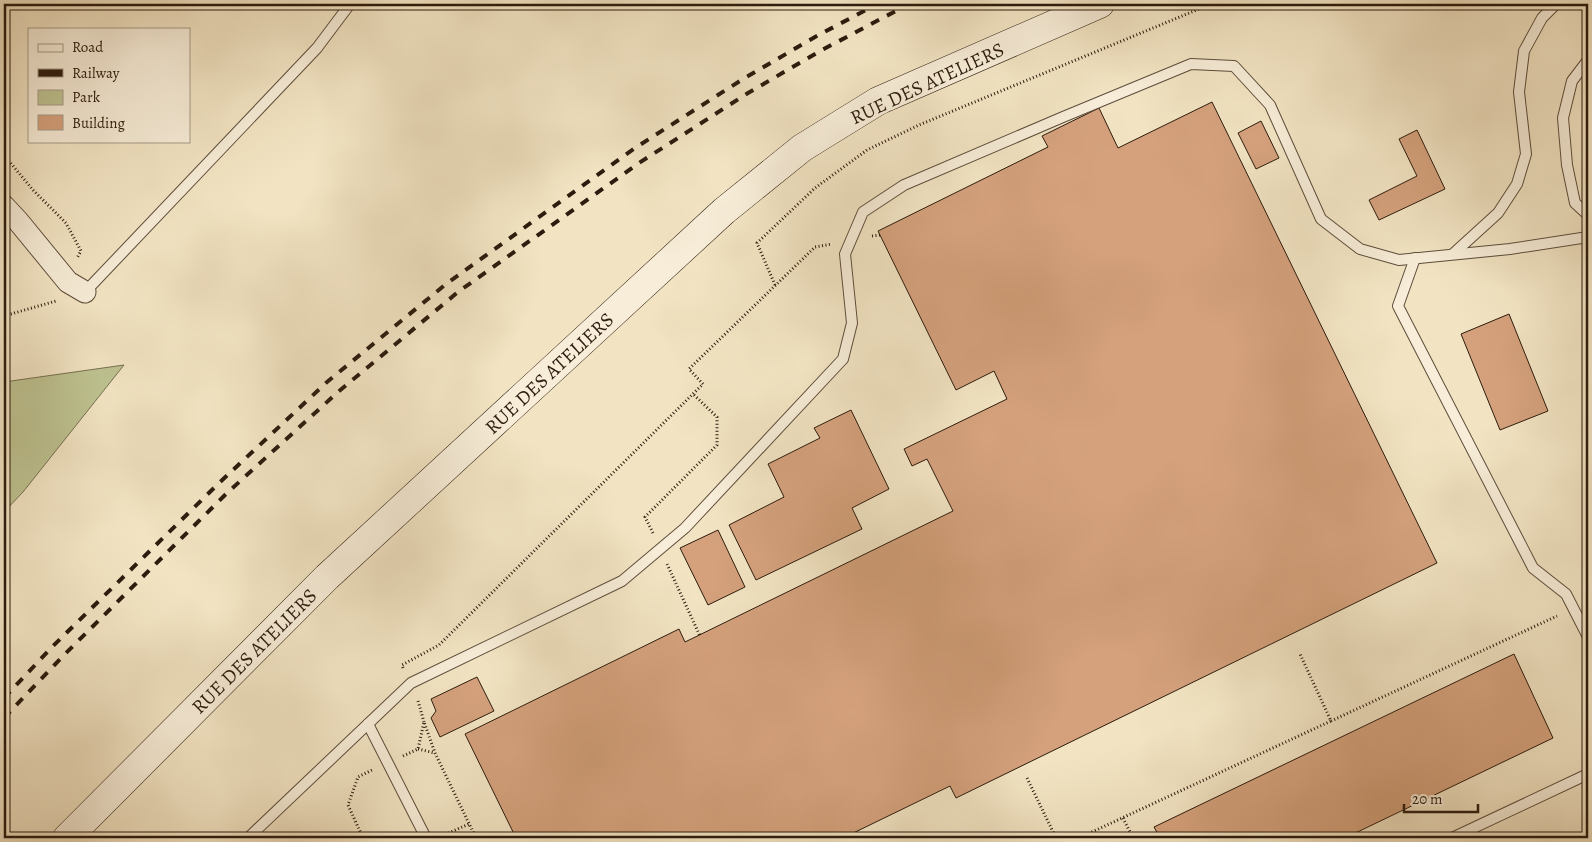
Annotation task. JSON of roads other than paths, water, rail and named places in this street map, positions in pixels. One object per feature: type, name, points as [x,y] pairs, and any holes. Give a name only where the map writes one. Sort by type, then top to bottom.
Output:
[{"type":"street","name":"RUE DES ATELIERS","points":[[67,838],[327,578],[724,210],[802,148],[878,101],[1100,4]]},
{"type":"street","points":[[4,206],[76,287]]},
{"type":"lane","points":[[76,287],[317,48],[350,4]]},
{"type":"lane","points":[[1454,254],[1498,213],[1517,184],[1526,154],[1519,92],[1524,51],[1542,18],[1556,4]]},
{"type":"lane","points":[[1588,60],[1572,81],[1563,118],[1567,165],[1575,202],[1588,215]]},
{"type":"lane","points":[[248,838],[411,684],[622,581],[685,528],[843,359],[852,323],[845,254],[863,212],[904,185],[1191,64],[1234,66],[1270,105],[1321,219],[1360,249],[1399,260],[1510,249],[1588,237]]},
{"type":"lane","points":[[1415,258],[1398,306],[1533,568],[1566,594],[1588,638]]},
{"type":"lane","points":[[368,724],[426,838]]},
{"type":"lane","points":[[1452,838],[1588,774]]},
{"type":"railway","points":[[4,698],[53,646],[218,484],[327,382],[446,284],[635,148],[743,79],[877,4]]},
{"type":"railway","points":[[4,718],[62,657],[227,493],[338,392],[458,292],[639,163],[748,93],[822,50],[909,4]]}]
